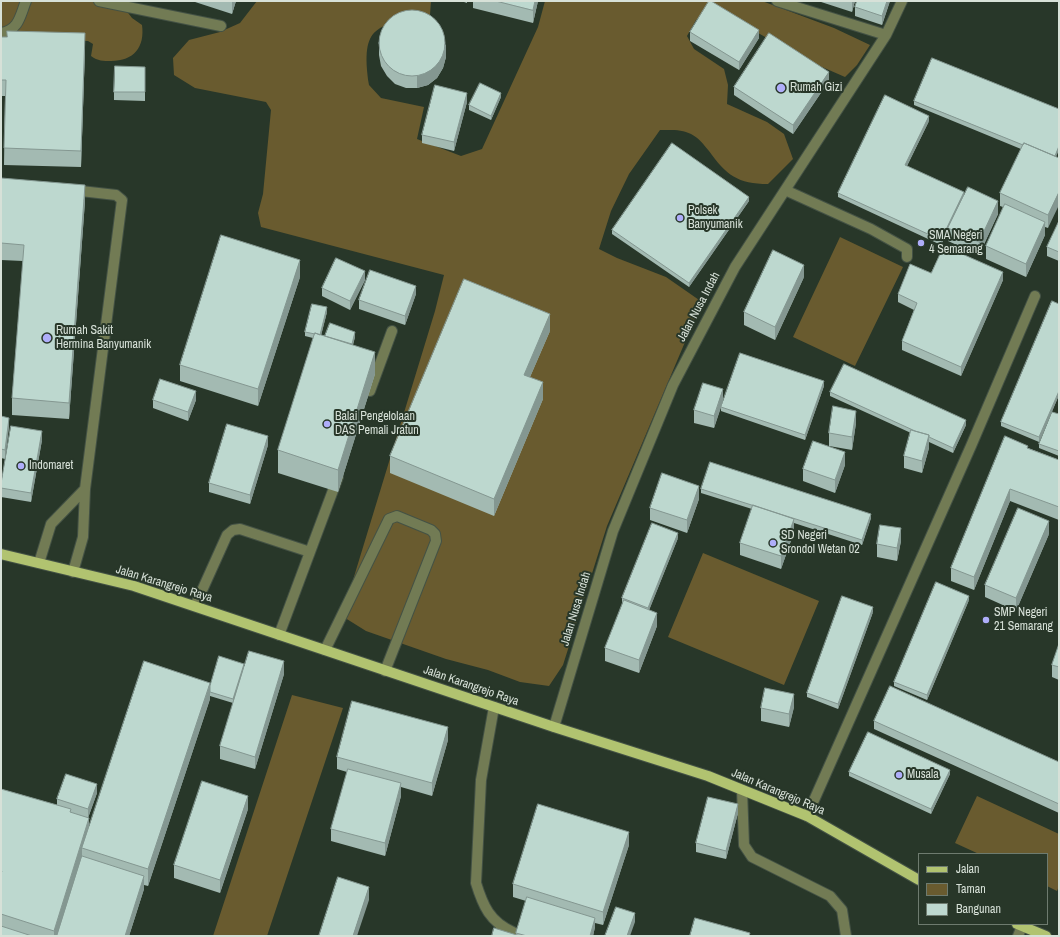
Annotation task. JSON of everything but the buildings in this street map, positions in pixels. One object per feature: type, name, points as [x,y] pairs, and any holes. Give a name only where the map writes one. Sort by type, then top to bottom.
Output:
[{"type":"main road","name":"Jalan Karangrejo Raya","points":[[1,554],[134,586],[554,727],[708,776],[807,816],[918,879]]},
{"type":"main road","points":[[1020,925],[1046,936]]},
{"type":"street","points":[[1,33],[10,31],[17,25],[26,1]]},
{"type":"street","points":[[99,1],[221,26]]},
{"type":"street","points":[[777,1],[886,35]]},
{"type":"street","name":"Jalan Nusa Indah","points":[[554,727],[613,531],[673,385],[735,267],[886,35],[902,1]]},
{"type":"street","points":[[62,190],[116,194],[122,200],[85,489],[83,537],[73,572]]},
{"type":"street","points":[[785,190],[871,230],[907,249],[907,257]]},
{"type":"street","points":[[807,816],[971,446],[1035,296]]},
{"type":"street","points":[[367,397],[392,331]]},
{"type":"street","points":[[279,635],[343,464]]},
{"type":"street","points":[[39,563],[51,524],[85,489]]},
{"type":"street","points":[[325,650],[389,519],[397,516],[431,530],[435,534],[436,541],[385,671]]},
{"type":"street","points":[[195,606],[227,535],[233,530],[240,529],[310,552]]},
{"type":"street","points":[[494,707],[481,780],[476,883],[481,899],[494,921],[513,932]]},
{"type":"street","points":[[742,790],[744,845],[752,857],[830,896],[842,910],[846,936]]},
{"type":"street","points":[[1018,936],[1020,925]]},
{"type":"green space","points":[[1,1],[119,1],[132,18],[142,25],[142,40],[140,46],[132,55],[119,60],[103,61],[91,56],[93,44],[88,41],[1,38]]},
{"type":"green space","points":[[257,1],[431,1],[430,15],[385,26],[376,31],[370,39],[367,49],[369,85],[381,98],[424,107],[417,139],[461,156],[482,149],[538,27],[545,1],[762,1],[834,28],[870,45],[857,65],[845,77],[806,60],[751,29],[706,13],[696,20],[687,36],[694,49],[724,69],[728,85],[727,104],[767,122],[784,134],[793,159],[768,184],[758,184],[741,180],[727,172],[701,142],[687,132],[660,130],[629,174],[611,211],[599,249],[617,258],[666,277],[702,302],[607,526],[563,665],[549,686],[520,682],[488,670],[446,659],[366,631],[342,616],[435,311],[444,275],[261,227],[258,213],[263,194],[271,110],[266,102],[195,88],[174,75],[173,58],[189,40],[220,32],[240,23]]},
{"type":"green space","points":[[840,237],[903,267],[855,366],[793,337]]},
{"type":"green space","points":[[703,553],[819,601],[784,685],[668,637]]},
{"type":"green space","points":[[292,695],[343,708],[267,936],[213,936]]},
{"type":"green space","points":[[977,796],[1059,834],[1059,886],[1057,891],[1048,886],[1048,853],[977,853],[955,843]]},
{"type":"place","name":"Rumah Gizi","points":[[781,88]]},
{"type":"place","name":"Polsek Banyumanik","points":[[680,218]]},
{"type":"place","name":"SMA Negeri 4 Semarang","points":[[921,243]]},
{"type":"place","name":"Rumah Sakit Hermina Banyumanik","points":[[47,338]]},
{"type":"place","name":"Balai Pengelolaan DAS Pemali Jratun","points":[[327,424]]},
{"type":"place","name":"Indomaret","points":[[21,466]]},
{"type":"place","name":"SD Negeri Srondol Wetan 02","points":[[773,543]]},
{"type":"place","name":"SMP Negeri 21 Semarang","points":[[986,620]]},
{"type":"place","name":"Musala","points":[[899,775]]}]
